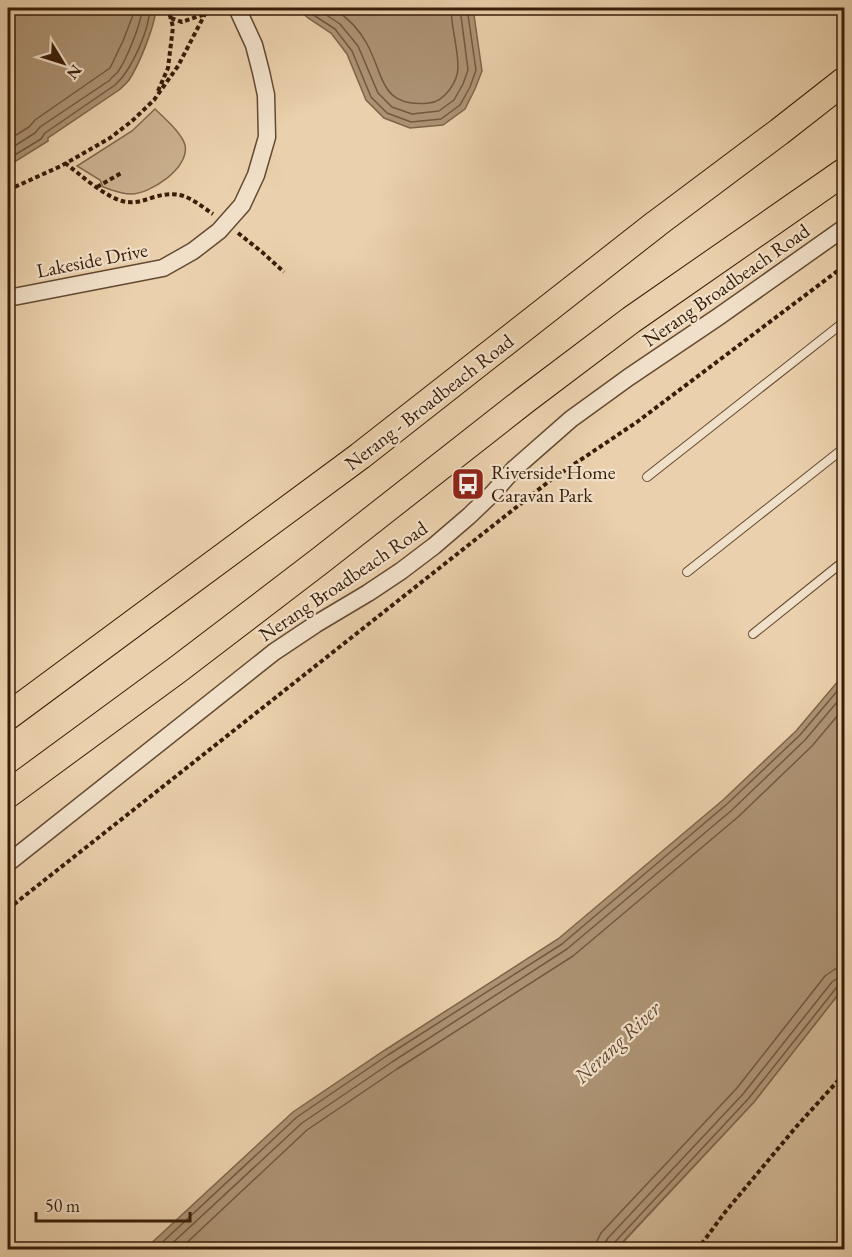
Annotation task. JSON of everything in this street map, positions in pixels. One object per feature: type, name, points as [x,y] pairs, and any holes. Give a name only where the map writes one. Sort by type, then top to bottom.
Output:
[{"type":"main road","name":"Nerang - Broadbeach Road","points":[[8,716],[360,456],[656,224],[844,81]]},
{"type":"main road","points":[[8,794],[312,567],[631,320],[844,172]]},
{"type":"street","name":"Lakeside Drive","points":[[8,298],[163,268],[193,251],[219,231],[243,205],[256,175],[267,137],[266,95],[254,45],[237,8]]},
{"type":"street","name":"Nerang Broadbeach Road","points":[[8,862],[274,652],[368,593],[434,546],[493,494],[514,469],[571,419],[844,228]]},
{"type":"lane","points":[[647,477],[844,322]]},
{"type":"lane","points":[[687,572],[844,448]]},
{"type":"lane","points":[[753,634],[844,561]]},
{"type":"path","points":[[154,100],[168,68],[173,27],[168,8]]},
{"type":"path","points":[[8,190],[65,163],[110,138],[132,121],[154,100],[178,66],[205,14],[204,8]]},
{"type":"path","points":[[171,18],[182,22],[216,8]]},
{"type":"path","points":[[65,163],[113,198],[126,202],[141,201],[172,193],[183,195],[226,224],[284,272]]},
{"type":"path","points":[[97,187],[123,172]]},
{"type":"path","points":[[8,909],[552,480],[636,422],[844,266]]},
{"type":"path","points":[[697,1250],[726,1211],[796,1127],[844,1074]]},
{"type":"shaded area","points":[[155,109],[177,131],[185,145],[185,154],[175,171],[158,185],[139,193],[117,192],[103,187],[100,180],[77,166],[132,131]]},
{"type":"shaded area","points":[[844,987],[844,1249],[616,1250],[754,1102]]},
{"type":"water","points":[[8,8],[156,8],[146,45],[127,83],[48,138],[48,141],[8,166]]},
{"type":"water","points":[[300,8],[473,8],[482,71],[465,109],[443,125],[410,128],[384,118],[366,100],[347,54],[331,33],[308,18],[300,11]]},
{"type":"water","name":"Nerang River","points":[[844,676],[844,987],[754,1102],[616,1249],[145,1249],[293,1112],[558,939],[723,800],[796,731]]},
{"type":"place","name":"Riverside Home Caravan Park","points":[[468,484]]}]
